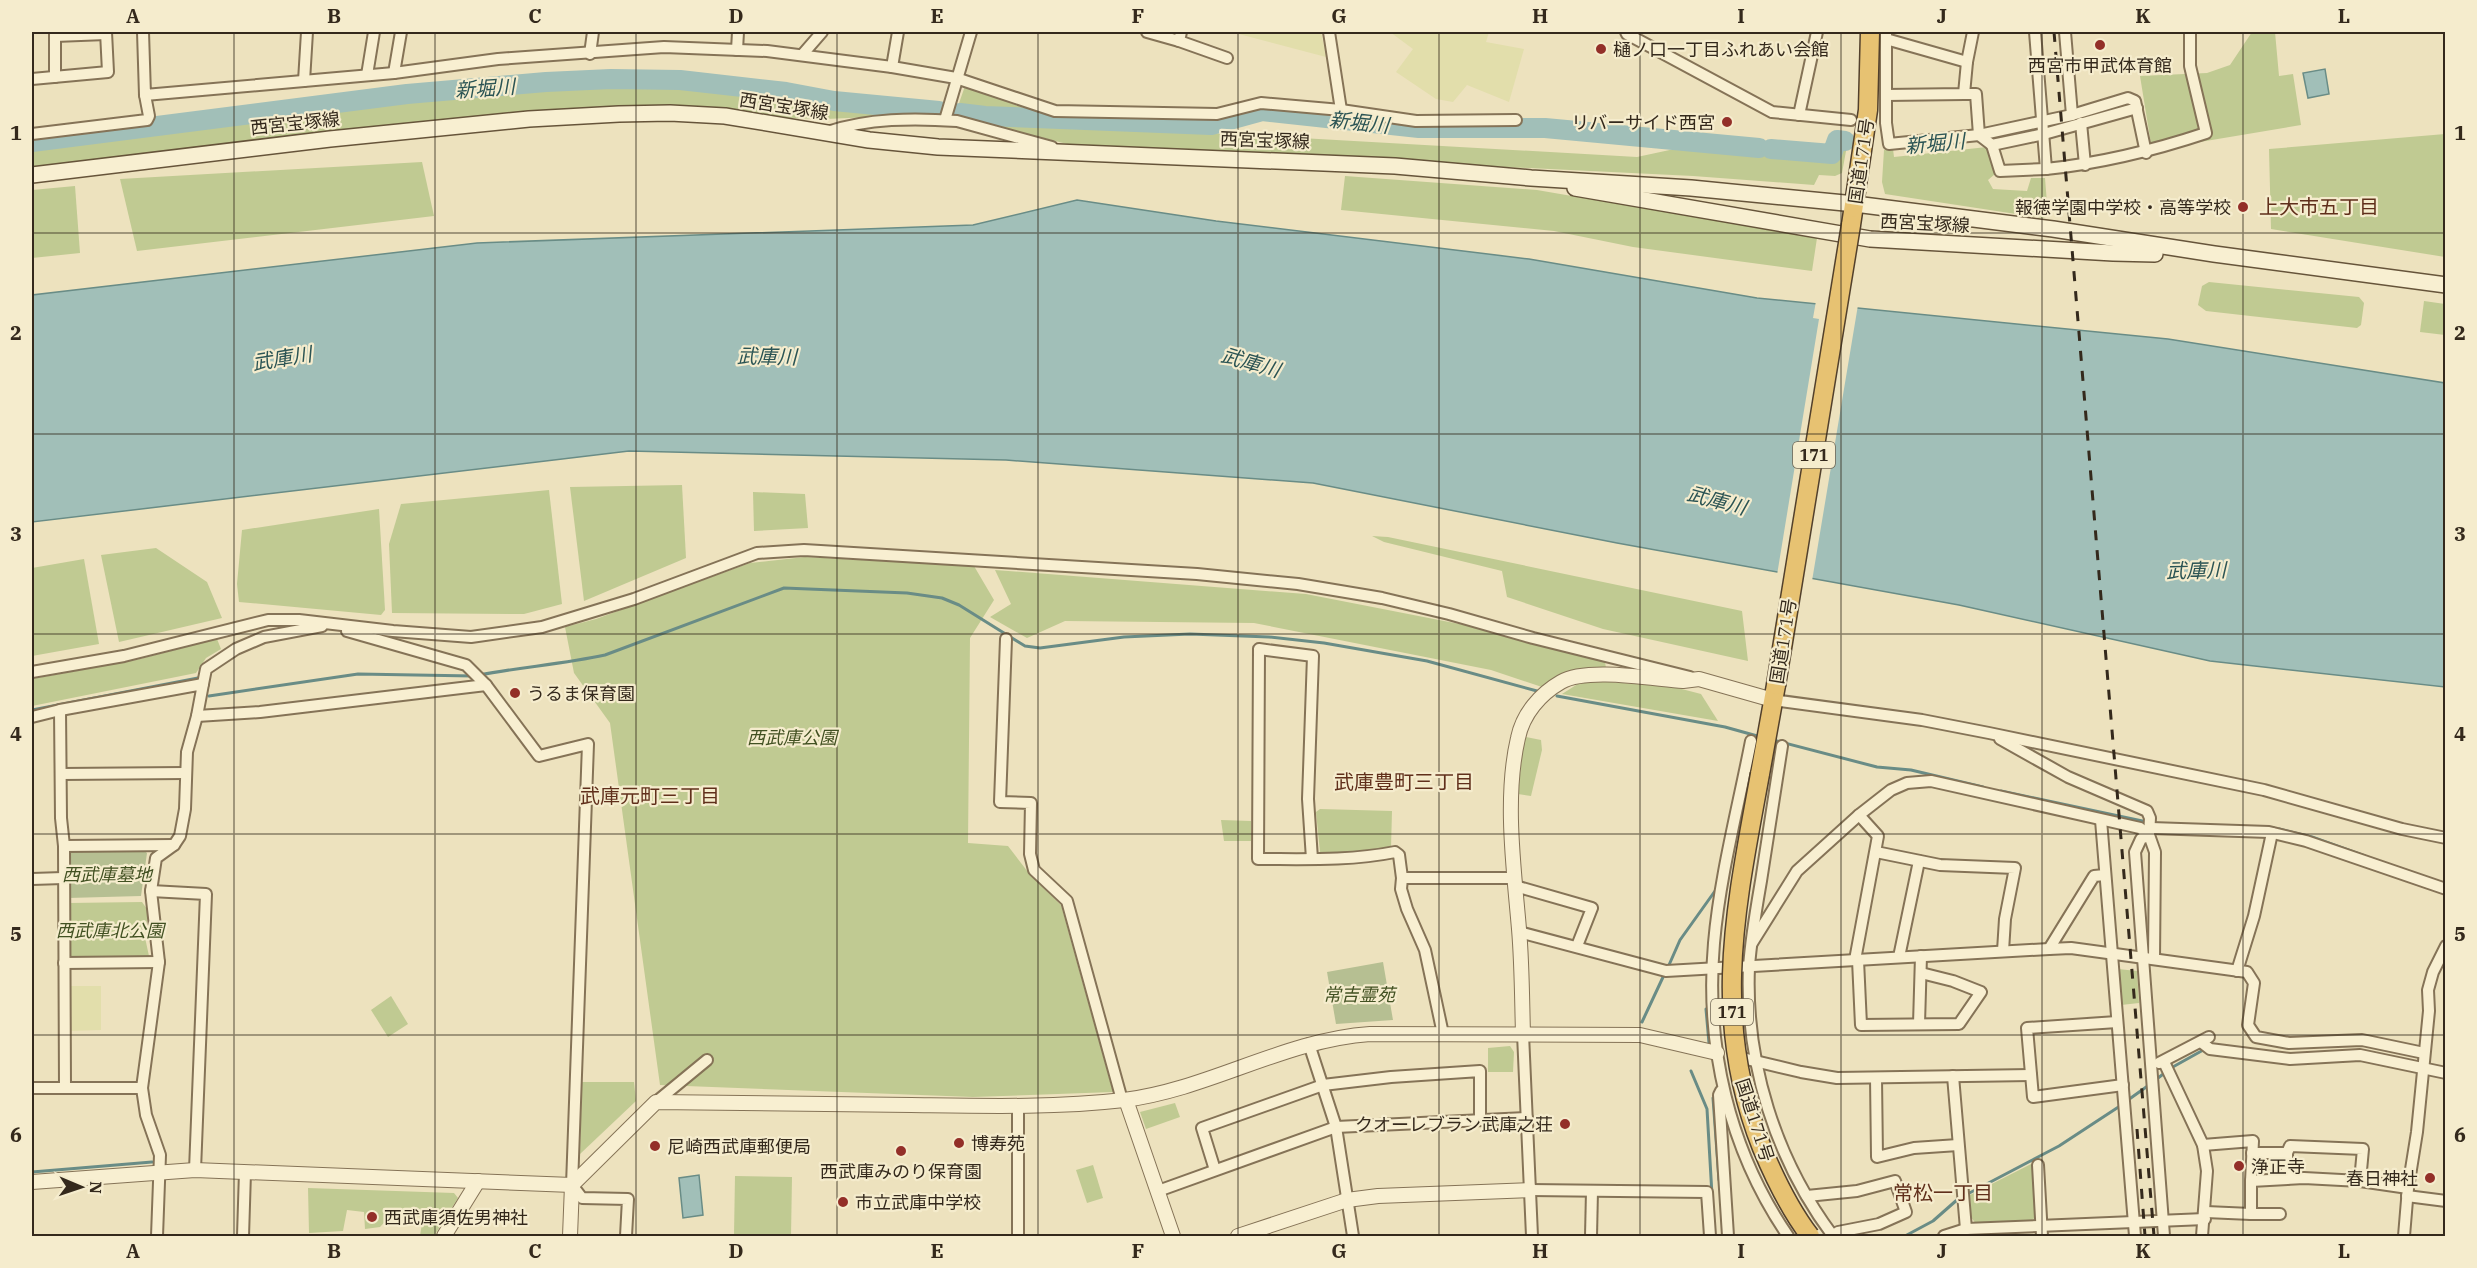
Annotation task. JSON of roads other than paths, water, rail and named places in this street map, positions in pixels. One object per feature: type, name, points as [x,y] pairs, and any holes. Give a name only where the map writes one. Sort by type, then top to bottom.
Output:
[{"type":"highway","name":"国道171号","points":[[1810,1236],[1789,1204],[1770,1167],[1746,1100],[1735,1052],[1731,968],[1736,910],[1855,204],[1880,34]]},
{"type":"main road","name":"西宮宝塚線","points":[[32,176],[261,146],[539,118],[670,113],[752,119],[868,140],[938,147],[1395,166],[1531,178],[1691,188],[1855,204],[2053,229],[2214,254],[2445,285]]},
{"type":"main road","name":"西宮宝塚線","points":[[1531,178],[1599,194],[1870,239],[2113,253],[2214,254]]},
{"type":"street","points":[[32,134],[147,120],[149,116],[145,95],[143,32]]},
{"type":"street","points":[[304,81],[306,32]]},
{"type":"street","points":[[367,75],[374,32]]},
{"type":"street","points":[[394,73],[401,32]]},
{"type":"street","points":[[590,54],[593,32]]},
{"type":"street","points":[[737,50],[738,32]]},
{"type":"street","points":[[802,55],[822,32]]},
{"type":"street","points":[[892,67],[898,32]]},
{"type":"street","points":[[945,120],[971,32]]},
{"type":"street","points":[[1147,32],[1180,36],[1227,58]]},
{"type":"street","points":[[1329,32],[1341,110]]},
{"type":"street","points":[[1626,32],[1772,112],[1851,120]]},
{"type":"street","points":[[1799,115],[1817,32]]},
{"type":"street","points":[[1964,94],[1973,32]]},
{"type":"street","points":[[2035,32],[2046,169]]},
{"type":"street","points":[[2065,32],[2072,115]]},
{"type":"street","points":[[1886,95],[1977,94],[1980,135],[1992,145],[2000,171],[2085,165],[2146,153],[2206,133],[2190,66],[2190,32]]},
{"type":"street","points":[[32,79],[55,77],[108,72],[106,33],[55,34],[55,77]]},
{"type":"street","points":[[1967,62],[1880,34],[1889,144],[1980,135],[2072,115],[2128,98],[2135,101],[2146,153]]},
{"type":"street","points":[[145,95],[394,73],[498,59],[664,47],[802,55],[892,67],[956,78],[1055,111],[1217,114],[1261,103],[1341,110],[1416,121],[1516,120]]},
{"type":"street","points":[[1992,145],[2044,134],[2137,108]]},
{"type":"street","points":[[826,132],[847,125],[923,118],[957,121],[1075,154]]},
{"type":"street","points":[[2081,123],[2085,165]]},
{"type":"street","points":[[32,672],[124,656],[268,620],[299,620],[393,631],[471,636],[542,627],[634,599],[757,553],[804,550],[1197,574],[1298,584],[1382,598],[1699,679],[1989,733],[2264,790],[2402,829],[2443,838]]},
{"type":"street","points":[[157,1236],[160,1155],[146,1115],[142,1088],[159,962],[151,891],[156,858],[174,844],[180,836],[185,809],[187,752],[206,669],[236,649],[264,638],[328,623],[350,632],[466,665],[486,685],[539,756],[588,744],[570,1236]]},
{"type":"street","points":[[1006,639],[1000,802],[1031,803],[1030,854],[1034,870],[1067,901],[1124,1100],[1173,1236]]},
{"type":"street","points":[[1312,859],[1308,799],[1313,656],[1259,649],[1258,859],[1312,859],[1366,858],[1395,852],[1399,855],[1401,889],[1425,950],[1443,1034]]},
{"type":"street","points":[[1532,1236],[1519,932],[1514,882],[1512,776],[1518,737],[1534,704],[1562,681],[1586,675],[1683,681],[1699,679]]},
{"type":"street","points":[[32,717],[203,684]]},
{"type":"street","points":[[197,716],[260,712],[486,685]]},
{"type":"street","points":[[60,710],[64,846],[66,1088]]},
{"type":"street","points":[[1989,733],[2068,777],[2147,811],[2155,852],[2148,958],[2150,1064],[2164,1236]]},
{"type":"street","points":[[1750,741],[1714,940],[1713,1020],[1722,1088],[1736,1134],[1766,1202],[1788,1236]]},
{"type":"street","points":[[1782,746],[1749,966],[1749,993],[1757,1060],[1767,1109],[1778,1139],[1807,1196],[1833,1236],[1838,1232],[1879,1224],[1906,1212],[1895,1181],[1857,1191],[1807,1196]]},
{"type":"street","points":[[61,774],[185,773]]},
{"type":"street","points":[[1752,944],[1797,871],[1877,799],[1907,783],[1931,782],[2140,828],[2272,833],[2306,841],[2445,889]]},
{"type":"street","points":[[1859,815],[1878,837],[1857,960],[1861,1025],[1959,1024],[1981,992],[1953,981],[1921,973]]},
{"type":"street","points":[[2101,820],[2135,1236]]},
{"type":"street","points":[[2148,958],[2135,852],[2150,827]]},
{"type":"street","points":[[2237,971],[2254,916],[2272,833]]},
{"type":"street","points":[[64,846],[174,844]]},
{"type":"street","points":[[1876,852],[1940,865],[2014,868],[2004,919],[2003,951]]},
{"type":"street","points":[[1899,957],[1919,861]]},
{"type":"street","points":[[2049,949],[2094,876],[2105,875]]},
{"type":"street","points":[[32,879],[63,878]]},
{"type":"street","points":[[1402,878],[1514,882],[1592,908],[1577,946]]},
{"type":"street","points":[[151,891],[206,894],[195,1170]]},
{"type":"street","points":[[1519,932],[1666,971],[2071,948],[2111,953],[2247,972],[2254,983],[2248,1025],[2256,1037],[2289,1043],[2362,1040],[2424,1053]]},
{"type":"street","points":[[2404,1236],[2429,1011],[2428,990],[2433,972],[2445,946]]},
{"type":"street","points":[[1919,1024],[1921,956]]},
{"type":"street","points":[[64,963],[159,962]]},
{"type":"street","points":[[2117,1022],[2027,1028],[2033,1097],[2123,1085]]},
{"type":"street","points":[[656,1102],[1018,1106],[1124,1100],[1204,1082],[1309,1044],[1342,1036],[1370,1034],[1640,1035],[1818,1075],[1876,1078],[2031,1075]]},
{"type":"street","points":[[2150,1064],[2167,1067],[2206,1043],[2290,1059],[2360,1055],[2445,1073]]},
{"type":"street","points":[[1309,1044],[1336,1127],[1353,1236]]},
{"type":"street","points":[[32,1182],[195,1170],[572,1185],[656,1102],[707,1060]]},
{"type":"street","points":[[2167,1067],[2203,1144],[2207,1171],[2202,1236]]},
{"type":"street","points":[[1215,1170],[1202,1128],[1323,1085],[1391,1077],[1480,1071],[1480,1119]]},
{"type":"street","points":[[1953,1077],[1966,1229]]},
{"type":"street","points":[[1876,1078],[1877,1157],[1914,1148],[1958,1145]]},
{"type":"street","points":[[32,1088],[142,1088]]},
{"type":"street","points":[[1722,1088],[1719,1095],[1728,1236]]},
{"type":"street","points":[[1018,1106],[1018,1236]]},
{"type":"street","points":[[1158,1191],[1336,1127],[1527,1118]]},
{"type":"street","points":[[2203,1144],[2253,1141],[2251,1214]]},
{"type":"street","points":[[2287,1179],[2287,1153],[2290,1146],[2363,1149],[2360,1180]]},
{"type":"street","points":[[2252,1153],[2287,1153]]},
{"type":"street","points":[[2038,1165],[2042,1231]]},
{"type":"street","points":[[243,1236],[245,1172]]},
{"type":"street","points":[[2251,1181],[2360,1180],[2445,1201]]},
{"type":"street","points":[[444,1236],[478,1181]]},
{"type":"street","points":[[572,1185],[582,1198],[628,1199],[626,1236]]},
{"type":"street","points":[[1238,1236],[1347,1200],[1378,1196],[1530,1190],[1707,1192],[1710,1236]]},
{"type":"street","points":[[1591,1236],[1592,1191]]},
{"type":"street","points":[[1944,1236],[1966,1229],[2042,1231],[2134,1220],[2163,1220],[2205,1215],[2280,1214]]},
{"type":"water","points":[[2325,69],[2329,94],[2308,98],[2303,73]]},
{"type":"water","name":"武庫川","points":[[1077,200],[1216,221],[1529,259],[1757,298],[2168,339],[2445,383],[2445,687],[2210,661],[1959,605],[1617,543],[1313,483],[1006,460],[629,451],[32,522],[32,295],[477,243],[973,225]]},
{"type":"water","points":[[699,1175],[703,1215],[683,1218],[679,1178]]},
{"type":"waterway","name":"新堀川","points":[[32,142],[407,94],[611,79],[680,80],[786,92],[834,101],[939,111]]},
{"type":"waterway","name":"新堀川","points":[[960,113],[985,116],[1211,125],[1262,111],[1419,128],[1545,128],[1759,148]]},
{"type":"waterway","name":"新堀川","points":[[1993,138],[2038,127]]},
{"type":"waterway","name":"新堀川","points":[[1771,149],[1832,154],[1837,140],[1845,141]]},
{"type":"waterway","points":[[479,675],[605,655],[784,588],[907,593],[942,598],[959,605],[1025,646],[1040,648],[1124,637],[1190,634],[1269,637],[1324,643],[1427,661],[1537,691]]},
{"type":"waterway","points":[[209,696],[358,674],[473,676]]},
{"type":"waterway","points":[[32,710],[198,678]]},
{"type":"waterway","points":[[1557,696],[1725,727],[1761,737]]},
{"type":"waterway","points":[[1773,740],[1877,767],[1911,770],[1983,787]]},
{"type":"waterway","points":[[2001,791],[2147,822]]},
{"type":"waterway","points":[[2279,829],[2312,837],[2365,856]]},
{"type":"waterway","points":[[1669,965],[1680,940],[1715,891]]},
{"type":"waterway","points":[[1642,1022],[1664,975]]},
{"type":"waterway","points":[[1706,1009],[1709,1043]]},
{"type":"waterway","points":[[2171,1068],[2205,1049]]},
{"type":"waterway","points":[[1691,1071],[1707,1109],[1712,1195]]},
{"type":"waterway","points":[[2154,1081],[2166,1072]]},
{"type":"waterway","points":[[2128,1100],[2149,1085]]},
{"type":"waterway","points":[[1713,1098],[1719,1180]]},
{"type":"waterway","points":[[1905,1236],[1933,1221],[1958,1199],[2059,1146],[2120,1106]]},
{"type":"waterway","points":[[32,1172],[152,1162]]},
{"type":"railway","points":[[2054,32],[2154,1236]]},
{"type":"railway","points":[[2137,1129],[2145,1236]]},
{"type":"place","name":"西宮市甲武体育館","points":[[2100,45]]},
{"type":"place","name":"樋ノ口一丁目ふれあい会館","points":[[1601,49]]},
{"type":"place","name":"リバーサイド西宮","points":[[1727,122]]},
{"type":"place","name":"報徳学園中学校・高等学校","points":[[2243,207]]},
{"type":"place","name":"うるま保育園","points":[[515,693]]},
{"type":"place","name":"クオーレブラン武庫之荘","points":[[1565,1124]]},
{"type":"place","name":"博寿苑","points":[[959,1143]]},
{"type":"place","name":"尼崎西武庫郵便局","points":[[655,1146]]},
{"type":"place","name":"西武庫みのり保育園","points":[[901,1151]]},
{"type":"place","name":"浄正寺","points":[[2239,1166]]},
{"type":"place","name":"春日神社","points":[[2430,1178]]},
{"type":"place","name":"市立武庫中学校","points":[[843,1202]]},
{"type":"place","name":"西武庫須佐男神社","points":[[372,1217]]},
{"type":"district","name":"上大市五丁目","points":[[2319,206]]},
{"type":"district","name":"武庫豊町三丁目","points":[[1404,781]]},
{"type":"district","name":"武庫元町三丁目","points":[[650,795]]},
{"type":"district","name":"常松一丁目","points":[[1943,1192]]},
{"type":"park label","name":"西武庫公園","points":[[792,737]]},
{"type":"park label","name":"西武庫墓地","points":[[107,874]]},
{"type":"park label","name":"西武庫北公園","points":[[110,930]]},
{"type":"park label","name":"常吉霊苑","points":[[1359,994]]}]
